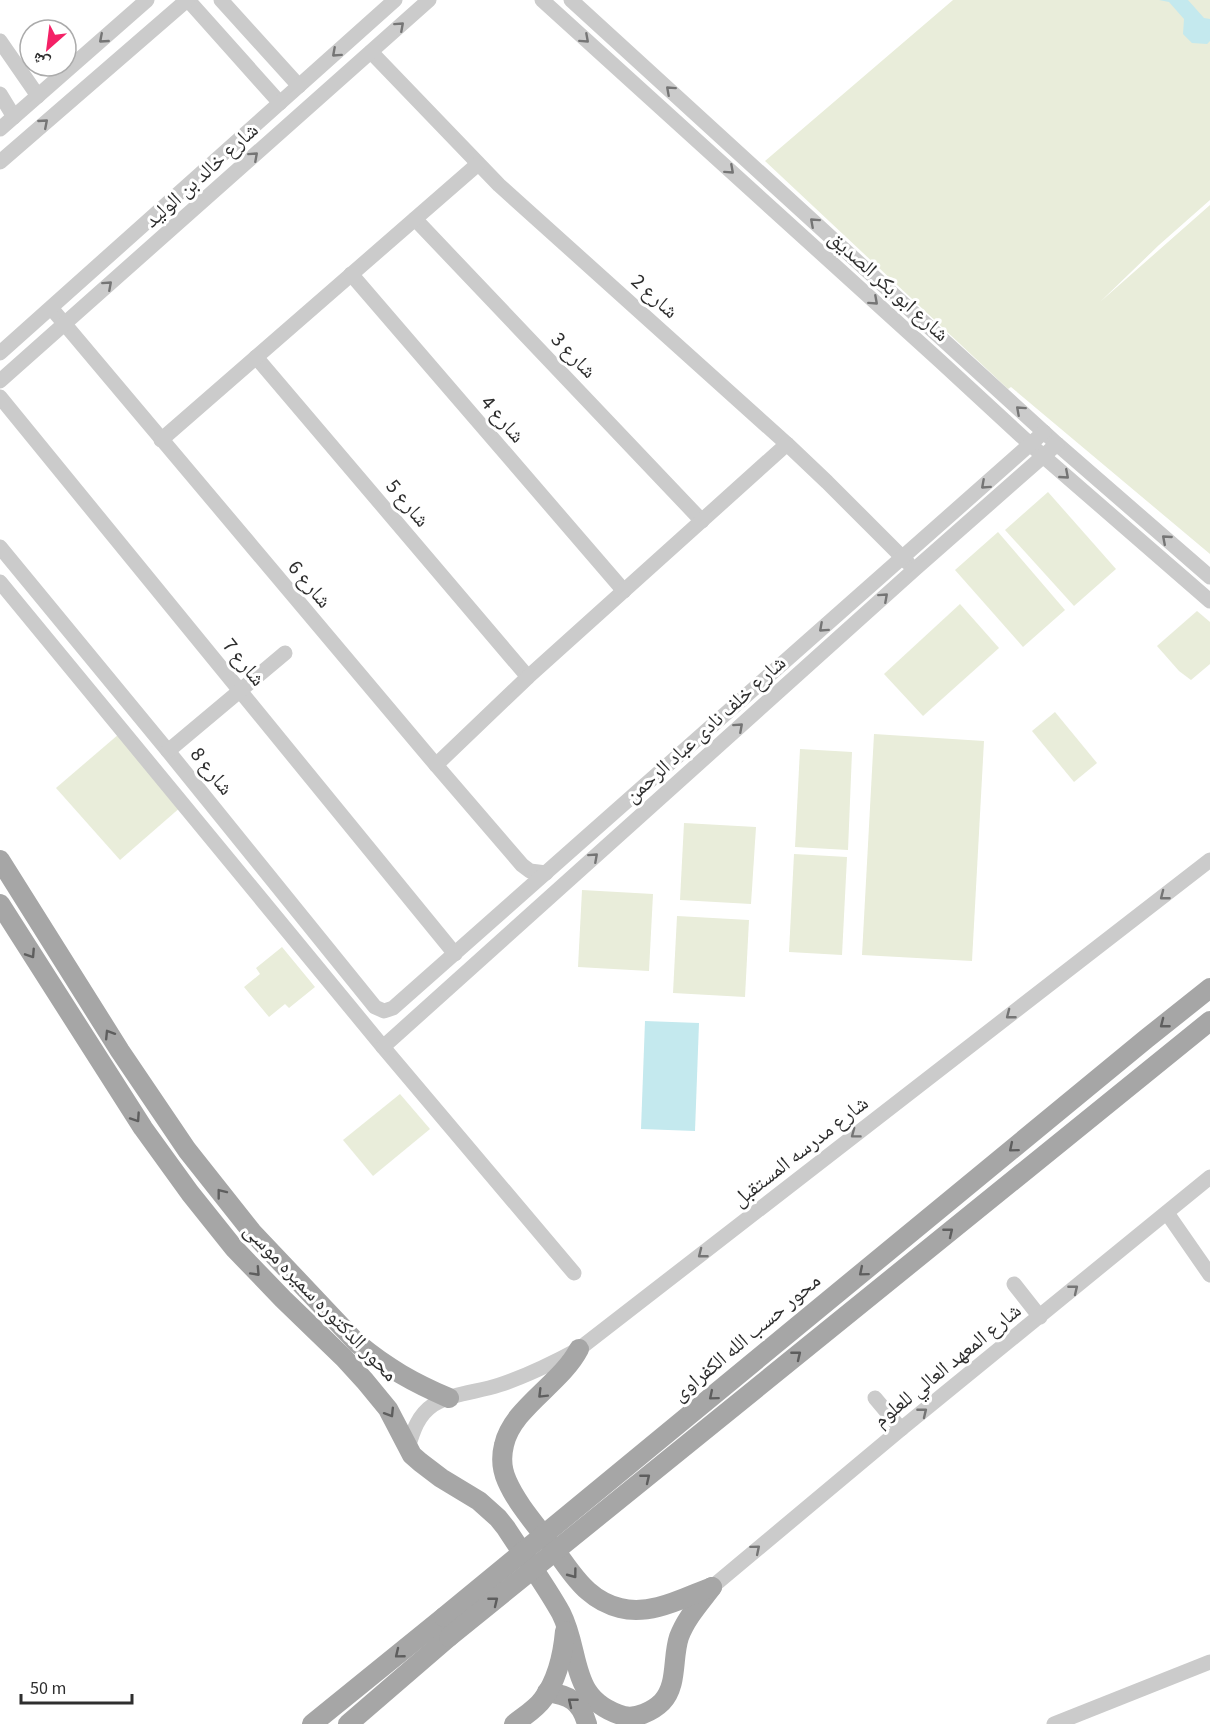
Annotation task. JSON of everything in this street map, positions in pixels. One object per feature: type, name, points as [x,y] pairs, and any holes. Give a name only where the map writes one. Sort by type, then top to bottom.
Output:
[{"type":"main road","name":"محور الدكتوره سميره موسى","points":[[0,860],[164,1117],[252,1232],[366,1351],[406,1378],[449,1398]]},
{"type":"main road","name":"محور الدكتوره سميره موسى","points":[[0,904],[122,1096],[190,1193],[234,1248],[282,1299],[344,1358],[376,1394],[391,1414],[412,1455],[429,1470],[479,1502],[498,1518],[558,1608],[566,1625],[585,1689],[601,1705],[629,1717]]},
{"type":"main road","name":"محور حسب الله الكفراوى","points":[[312,1724],[1210,988]]},
{"type":"main road","points":[[348,1724],[449,1637],[1210,1021]]},
{"type":"main road","points":[[579,1349],[568,1367],[523,1412],[508,1432],[502,1463],[512,1492],[581,1585],[599,1600],[620,1608],[643,1610],[665,1606],[712,1587]]},
{"type":"main road","points":[[601,1724],[646,1713],[655,1708],[668,1694],[680,1635],[689,1618],[712,1587]]},
{"type":"main road","points":[[514,1724],[538,1706],[547,1692],[562,1653],[566,1625]]},
{"type":"main road","points":[[547,1692],[562,1694],[575,1701],[584,1713],[587,1724]]},
{"type":"street","points":[[0,129],[147,0]]},
{"type":"street","points":[[0,162],[188,0],[280,103]]},
{"type":"street","points":[[220,0],[299,86]]},
{"type":"street","name":"شارع خالد بن الوليد","points":[[0,354],[395,0]]},
{"type":"street","name":"شارع خالد بن الوليد","points":[[0,381],[429,0]]},
{"type":"street","name":"شارع ابو بكر الصديق","points":[[542,0],[1043,456],[1210,601]]},
{"type":"street","name":"شارع ابو بكر الصديق","points":[[571,0],[1057,444],[1210,577]]},
{"type":"street","points":[[0,41],[38,96]]},
{"type":"street","name":"شارع 2","points":[[371,52],[500,185],[787,444],[915,569]]},
{"type":"street","points":[[56,80],[72,99]]},
{"type":"street","points":[[0,94],[14,117]]},
{"type":"street","points":[[161,440],[478,164]]},
{"type":"street","name":"شارع 3","points":[[415,219],[702,520]]},
{"type":"street","name":"شارع 4","points":[[351,274],[624,591]]},
{"type":"street","name":"شارع 6","points":[[52,309],[436,765],[525,868],[542,877]]},
{"type":"street","name":"شارع 5","points":[[256,357],[528,676]]},
{"type":"street","name":"شارع 7","points":[[0,397],[455,954]]},
{"type":"street","name":"شارع خلف نادى عباد الرحمن","points":[[393,1008],[1044,432]]},
{"type":"street","points":[[436,765],[528,676],[787,444]]},
{"type":"street","name":"شارع خلف نادى عباد الرحمن","points":[[383,1047],[1057,444]]},
{"type":"street","name":"شارع 8","points":[[0,548],[375,1006],[384,1011],[393,1008]]},
{"type":"street","points":[[0,582],[383,1047],[574,1273]]},
{"type":"street","points":[[168,751],[285,653]]},
{"type":"street","name":"شارع مدرسه المستقبل","points":[[408,1448],[421,1417],[433,1406],[449,1398],[499,1386],[517,1379],[542,1369],[579,1349],[1210,860]]},
{"type":"street","points":[[542,877],[550,896]]},
{"type":"street","name":"شارع المعهد العالي للعلوم","points":[[712,1587],[901,1429],[1210,1177]]},
{"type":"street","points":[[1167,1213],[1210,1275]]},
{"type":"street","points":[[1014,1284],[1040,1317]]},
{"type":"street","points":[[875,1398],[901,1429]]},
{"type":"street","points":[[1054,1724],[1210,1662]]},
{"type":"green space","points":[[953,0],[1210,0],[1210,200],[1100,302],[1210,205],[1210,554],[1011,387],[1008,389],[765,161]]},
{"type":"green space","points":[[1048,492],[1116,569],[1074,606],[1005,530]]},
{"type":"green space","points":[[998,532],[1065,610],[1023,647],[955,570]]},
{"type":"green space","points":[[960,604],[999,648],[923,716],[884,674]]},
{"type":"green space","points":[[1197,611],[1210,622],[1210,664],[1191,680],[1179,671],[1157,646]]},
{"type":"green space","points":[[1055,712],[1097,763],[1074,782],[1032,731]]},
{"type":"green space","points":[[119,734],[182,806],[120,860],[56,788]]},
{"type":"green space","points":[[874,734],[984,741],[972,961],[862,955]]},
{"type":"green space","points":[[800,749],[852,752],[848,850],[795,847]]},
{"type":"green space","points":[[684,823],[756,827],[751,904],[680,900]]},
{"type":"green space","points":[[794,854],[847,857],[842,955],[789,952]]},
{"type":"green space","points":[[582,890],[653,894],[649,971],[578,967]]},
{"type":"green space","points":[[677,916],[749,920],[745,997],[673,993]]},
{"type":"green space","points":[[282,947],[315,987],[289,1008],[285,1004],[269,1017],[244,987],[260,974],[256,968]]},
{"type":"green space","points":[[400,1094],[430,1129],[373,1176],[343,1140]]},
{"type":"water","points":[[1159,0],[1188,0],[1204,18],[1210,19],[1210,41],[1207,44],[1192,43],[1183,34],[1184,19],[1169,2]]},
{"type":"water","points":[[645,1021],[699,1023],[695,1131],[641,1129]]}]
